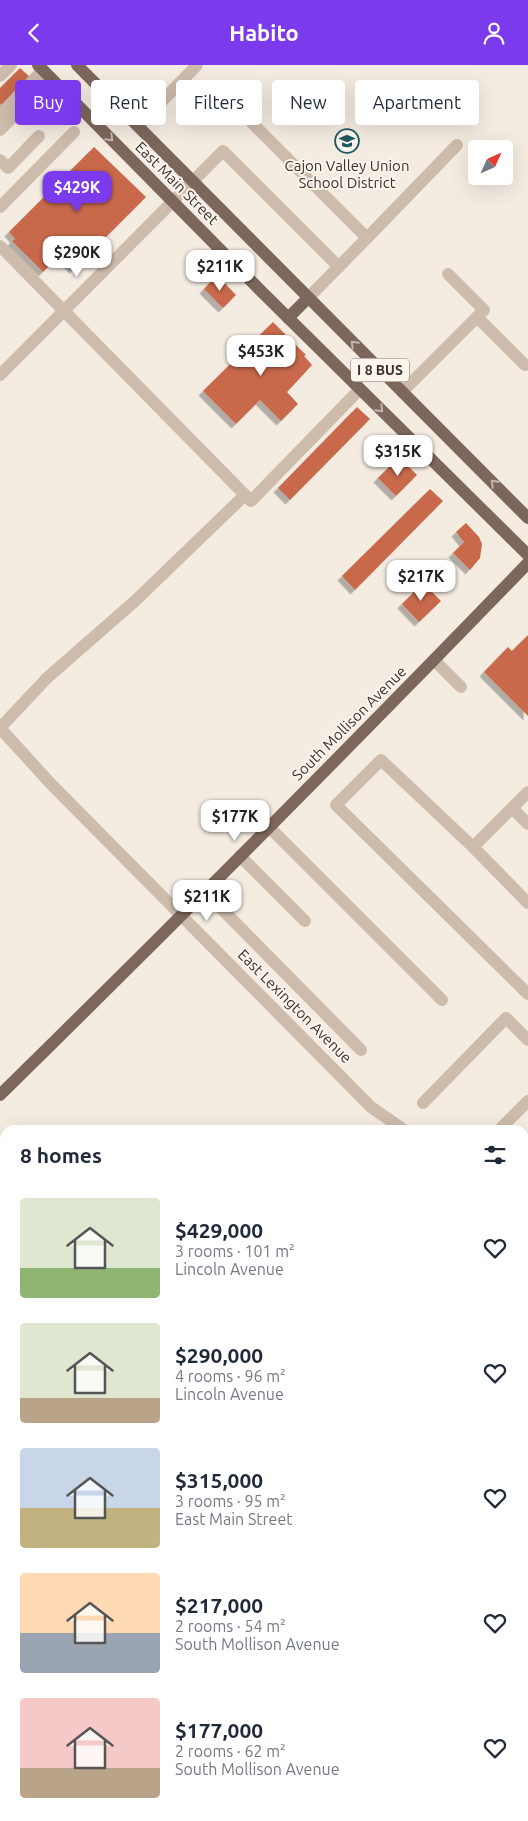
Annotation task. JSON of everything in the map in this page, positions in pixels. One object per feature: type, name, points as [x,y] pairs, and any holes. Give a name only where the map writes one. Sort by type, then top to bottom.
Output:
[{"type":"main road","name":"East Main Street","points":[[77,65],[528,518]]},
{"type":"main road","name":"East Main Street","points":[[44,71],[288,318],[528,555]]},
{"type":"main road","points":[[288,318],[308,298]]},
{"type":"main road","name":"South Mollison Avenue","points":[[0,1095],[205,892],[528,563]]},
{"type":"street","points":[[0,76],[11,65]]},
{"type":"street","points":[[138,126],[197,65]]},
{"type":"street","points":[[0,115],[44,71]]},
{"type":"street","points":[[0,130],[44,71]]},
{"type":"street","points":[[254,125],[367,239]]},
{"type":"street","points":[[2,202],[74,131]]},
{"type":"street","points":[[0,160],[8,168],[39,136]]},
{"type":"street","points":[[308,298],[457,145]]},
{"type":"street","points":[[0,375],[223,151],[339,267]]},
{"type":"street","points":[[0,246],[251,501],[360,389]]},
{"type":"street","points":[[402,392],[484,310],[448,274]]},
{"type":"street","points":[[477,317],[524,365]]},
{"type":"street","points":[[0,728],[47,678],[135,601],[245,495]]},
{"type":"street","points":[[434,660],[461,687]]},
{"type":"street","name":"East Lexington Avenue","points":[[0,728],[50,784],[371,1107],[397,1125]]},
{"type":"street","points":[[528,903],[473,847],[381,760],[336,805],[528,994]]},
{"type":"street","points":[[473,847],[528,792]]},
{"type":"street","points":[[512,808],[528,824]]},
{"type":"street","points":[[269,827],[442,1000]]},
{"type":"street","points":[[240,856],[305,921]]},
{"type":"street","points":[[205,892],[361,1050]]},
{"type":"street","points":[[423,1103],[506,1018],[528,1040]]},
{"type":"street","points":[[505,1125],[528,1101]]},
{"type":"building","points":[[20,68],[31,78],[29,80],[15,80],[15,94],[3,106],[0,103],[0,88]]},
{"type":"building","points":[[94,147],[146,197],[74,269],[60,255],[43,272],[12,241],[15,239],[9,232]]},
{"type":"building","points":[[217,275],[236,295],[223,308],[204,289]]},
{"type":"building","points":[[273,322],[306,355],[304,356],[312,365],[287,392],[298,404],[281,421],[260,400],[236,424],[203,391]]},
{"type":"building","points":[[357,407],[370,419],[290,500],[278,488]]},
{"type":"building","points":[[399,457],[417,475],[396,496],[378,478]]},
{"type":"building","points":[[430,489],[443,501],[355,590],[342,576]]},
{"type":"building","points":[[466,523],[479,537],[482,544],[480,558],[470,570],[453,553],[464,542],[456,532]]},
{"type":"building","points":[[423,583],[441,601],[419,622],[402,604]]},
{"type":"building","points":[[528,635],[528,716],[484,672],[508,647],[512,651]]},
{"type":"place","name":"Cajon Valley Union School District","points":[[347,141]]}]
